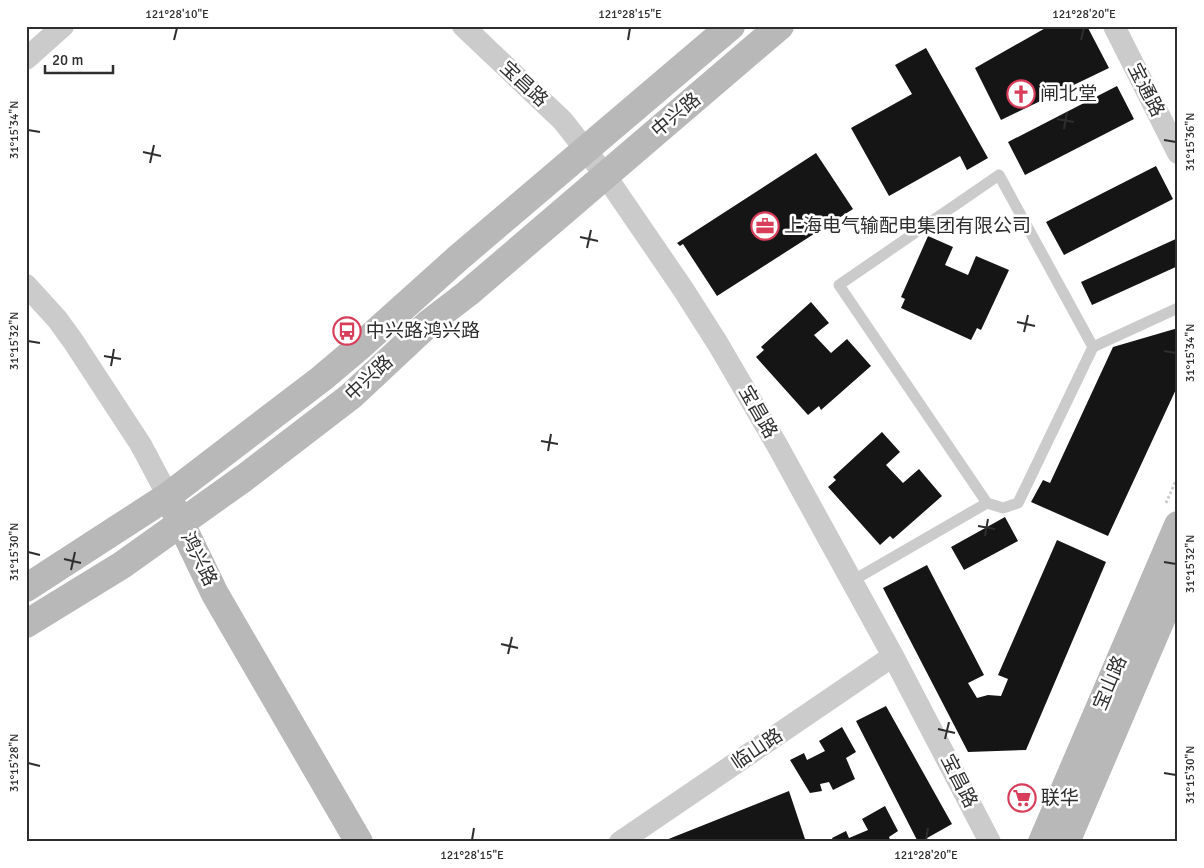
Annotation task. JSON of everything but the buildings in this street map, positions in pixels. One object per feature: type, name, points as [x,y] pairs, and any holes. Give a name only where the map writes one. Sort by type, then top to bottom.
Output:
[{"type":"main road","name":"中兴路","points":[[26,588],[168,496],[321,379],[457,259],[732,26]]},
{"type":"main road","name":"中兴路","points":[[26,624],[122,565],[182,524],[350,396],[429,323],[468,293],[780,26]]},
{"type":"main road","name":"鸿兴路","points":[[168,496],[215,594],[359,842]]},
{"type":"main road","name":"宝山路","points":[[1042,842],[1177,526]]},
{"type":"main road","name":"宝山路","points":[[1066,842],[1178,580]]},
{"type":"street","points":[[26,59],[63,26]]},
{"type":"street","name":"宝昌路","points":[[463,26],[563,121],[587,149],[683,289],[718,344],[777,445],[894,656],[990,842]]},
{"type":"street","name":"宝通路","points":[[1114,26],[1178,153]]},
{"type":"street","name":"鸿兴路","points":[[26,285],[57,319],[73,341],[141,445],[168,496]]},
{"type":"street","name":"临山路","points":[[620,842],[894,656]]},
{"type":"lane","points":[[1093,346],[999,175],[839,285],[987,503],[1003,508],[1018,503],[1093,346],[1178,308]]},
{"type":"lane","points":[[852,581],[987,503]]},
{"type":"place","name":"闸北堂","points":[[1021,94]]},
{"type":"place","name":"上海电气输配电集团有限公司","points":[[765,226]]},
{"type":"place","name":"中兴路鸿兴路","points":[[347,331]]},
{"type":"place","name":"联华","points":[[1022,798]]}]
